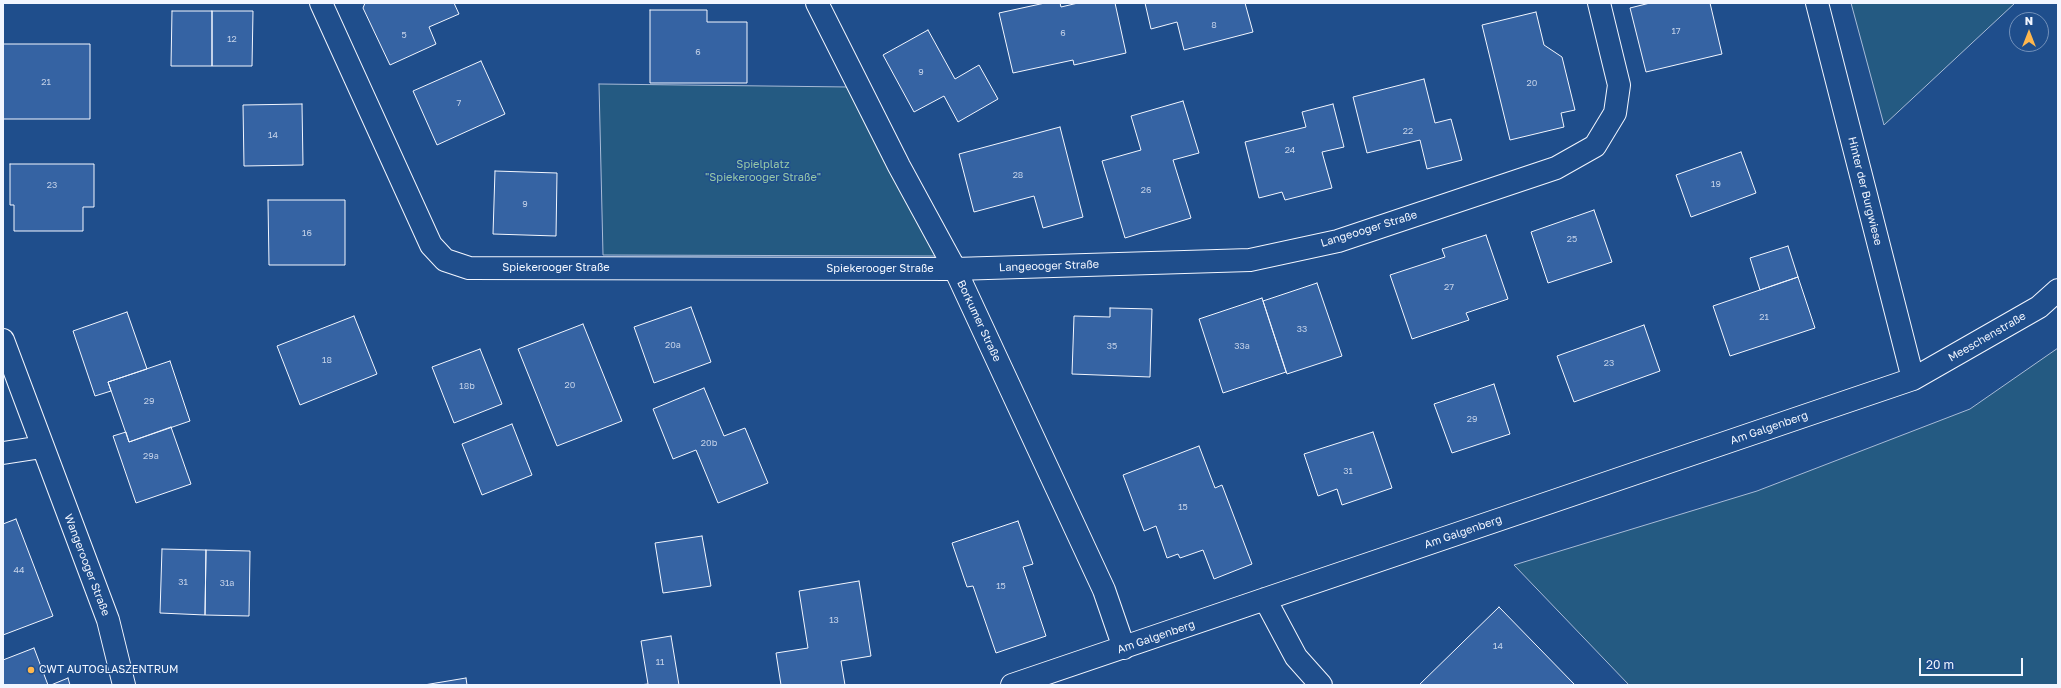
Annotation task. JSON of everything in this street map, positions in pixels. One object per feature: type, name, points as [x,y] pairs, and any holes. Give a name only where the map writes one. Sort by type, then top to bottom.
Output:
[{"type":"street","name":"Spiekerooger Straße","points":[[321,3],[431,245],[445,260],[469,268],[955,269]]},
{"type":"street","name":"Borkumer Straße","points":[[817,3],[899,166],[955,269],[1104,590],[1124,648]]},
{"type":"street","name":"Langeooger Straße","points":[[955,269],[1250,260],[1338,241],[1556,168],[1595,146],[1615,113],[1619,85],[1600,3]]},
{"type":"street","name":"Hinter der Burgwiese","points":[[1817,3],[1913,379]]},
{"type":"street","name":"Meeschenstraße","points":[[1913,379],[2039,307],[2058,290]]},
{"type":"street","name":"Wangerooger Straße","points":[[3,340],[42,448],[108,620],[124,685]]},
{"type":"street","name":"Am Galgenberg","points":[[1012,685],[1913,379]]},
{"type":"street","points":[[3,453],[42,448]]},
{"type":"street","points":[[1265,600],[1296,658],[1321,685]]},
{"type":"green space","points":[[1851,3],[2015,3],[1884,125]]},
{"type":"green space","name":"Spielplatz \"Spiekerooger Straße\"","points":[[599,84],[849,87],[936,256],[603,255]]},
{"type":"green space","points":[[2058,348],[2058,685],[1629,685],[1514,565],[1757,491],[1970,409]]},
{"type":"building","points":[[365,3],[454,3],[459,14],[429,27],[436,44],[390,65],[363,8]]},
{"type":"building","points":[[1045,3],[1060,3],[1061,7],[1078,3],[1115,3],[1126,53],[1074,65],[1073,60],[1013,73],[999,13]]},
{"type":"building","points":[[1145,3],[1245,3],[1253,32],[1184,50],[1177,22],[1151,29]]},
{"type":"building","points":[[1650,3],[1710,3],[1722,54],[1646,72],[1630,8]]},
{"type":"building","points":[[650,10],[707,10],[707,22],[747,22],[747,83],[650,83]]},
{"type":"building","points":[[172,11],[212,11],[212,66],[171,66]]},
{"type":"building","points":[[212,11],[253,11],[252,66],[212,66]]},
{"type":"building","points":[[1536,12],[1544,45],[1562,57],[1575,110],[1561,113],[1564,127],[1510,140],[1482,25]]},
{"type":"building","points":[[928,30],[955,79],[979,65],[998,99],[958,122],[944,96],[914,112],[883,55]]},
{"type":"building","points":[[3,44],[90,44],[90,119],[3,119]]},
{"type":"building","points":[[481,61],[505,114],[437,145],[413,91]]},
{"type":"building","points":[[1424,79],[1435,123],[1451,119],[1462,160],[1427,169],[1420,140],[1367,153],[1353,97]]},
{"type":"building","points":[[1183,101],[1199,153],[1173,160],[1191,218],[1125,238],[1102,161],[1141,150],[1131,116]]},
{"type":"building","points":[[302,104],[303,165],[244,166],[243,105]]},
{"type":"building","points":[[1333,104],[1344,147],[1322,152],[1332,188],[1285,200],[1282,192],[1259,198],[1245,142],[1306,127],[1302,112]]},
{"type":"building","points":[[1060,127],[1083,217],[1043,228],[1034,196],[974,212],[959,154]]},
{"type":"building","points":[[1741,152],[1756,193],[1691,217],[1676,175]]},
{"type":"building","points":[[10,164],[94,164],[94,207],[83,207],[83,231],[14,231],[14,205],[10,205]]},
{"type":"building","points":[[495,171],[557,173],[556,236],[493,234]]},
{"type":"building","points":[[268,200],[345,200],[345,265],[269,265]]},
{"type":"building","points":[[1594,210],[1612,262],[1548,283],[1531,232]]},
{"type":"building","points":[[1486,235],[1508,299],[1466,313],[1469,320],[1412,339],[1390,275],[1445,257],[1442,249]]},
{"type":"building","points":[[1788,246],[1798,277],[1760,290],[1750,258]]},
{"type":"building","points":[[1798,277],[1815,328],[1730,356],[1713,306]]},
{"type":"building","points":[[1317,283],[1342,356],[1287,374],[1263,301]]},
{"type":"building","points":[[1262,298],[1286,372],[1223,393],[1199,319]]},
{"type":"building","points":[[691,307],[711,362],[654,383],[634,327]]},
{"type":"building","points":[[1110,308],[1152,309],[1150,377],[1072,374],[1074,316],[1110,317]]},
{"type":"building","points":[[127,312],[147,369],[108,382],[111,391],[95,396],[73,331]]},
{"type":"building","points":[[354,316],[377,374],[300,405],[277,346]]},
{"type":"building","points":[[583,324],[622,421],[557,446],[518,349]]},
{"type":"building","points":[[1644,325],[1660,371],[1574,402],[1557,356]]},
{"type":"building","points":[[480,349],[502,404],[454,423],[432,367]]},
{"type":"building","points":[[170,361],[190,421],[129,442],[108,382]]},
{"type":"building","points":[[1494,384],[1510,434],[1452,453],[1434,404]]},
{"type":"building","points":[[704,388],[724,436],[745,428],[768,483],[718,503],[696,450],[673,459],[653,409]]},
{"type":"building","points":[[512,424],[532,475],[482,495],[462,444]]},
{"type":"building","points":[[171,427],[191,484],[136,503],[113,436],[126,432],[129,442]]},
{"type":"building","points":[[1373,432],[1392,488],[1342,505],[1337,489],[1318,496],[1304,454]]},
{"type":"building","points":[[1199,446],[1215,488],[1222,485],[1252,564],[1214,579],[1203,550],[1180,558],[1178,554],[1167,558],[1156,526],[1144,531],[1123,475]]},
{"type":"building","points":[[16,519],[53,616],[3,635],[3,524]]},
{"type":"building","points":[[1018,521],[1033,564],[1023,567],[1046,636],[996,653],[973,586],[967,587],[952,543]]},
{"type":"building","points":[[702,536],[711,586],[663,593],[655,543]]},
{"type":"building","points":[[162,549],[206,550],[205,615],[160,613]]},
{"type":"building","points":[[206,550],[250,551],[249,616],[205,615]]},
{"type":"building","points":[[859,581],[871,656],[841,661],[845,685],[781,685],[776,653],[808,648],[799,591]]},
{"type":"building","points":[[1499,607],[1575,685],[1419,685]]},
{"type":"building","points":[[671,636],[679,685],[639,685],[648,684],[641,641]]},
{"type":"building","points":[[34,648],[48,685],[3,685],[3,660]]},
{"type":"building","points":[[68,678],[70,685],[51,685]]},
{"type":"building","points":[[466,678],[467,685],[424,685]]},
{"type":"place","name":"CWT AUTOGLASZENTRUM","points":[[31,670]]}]
